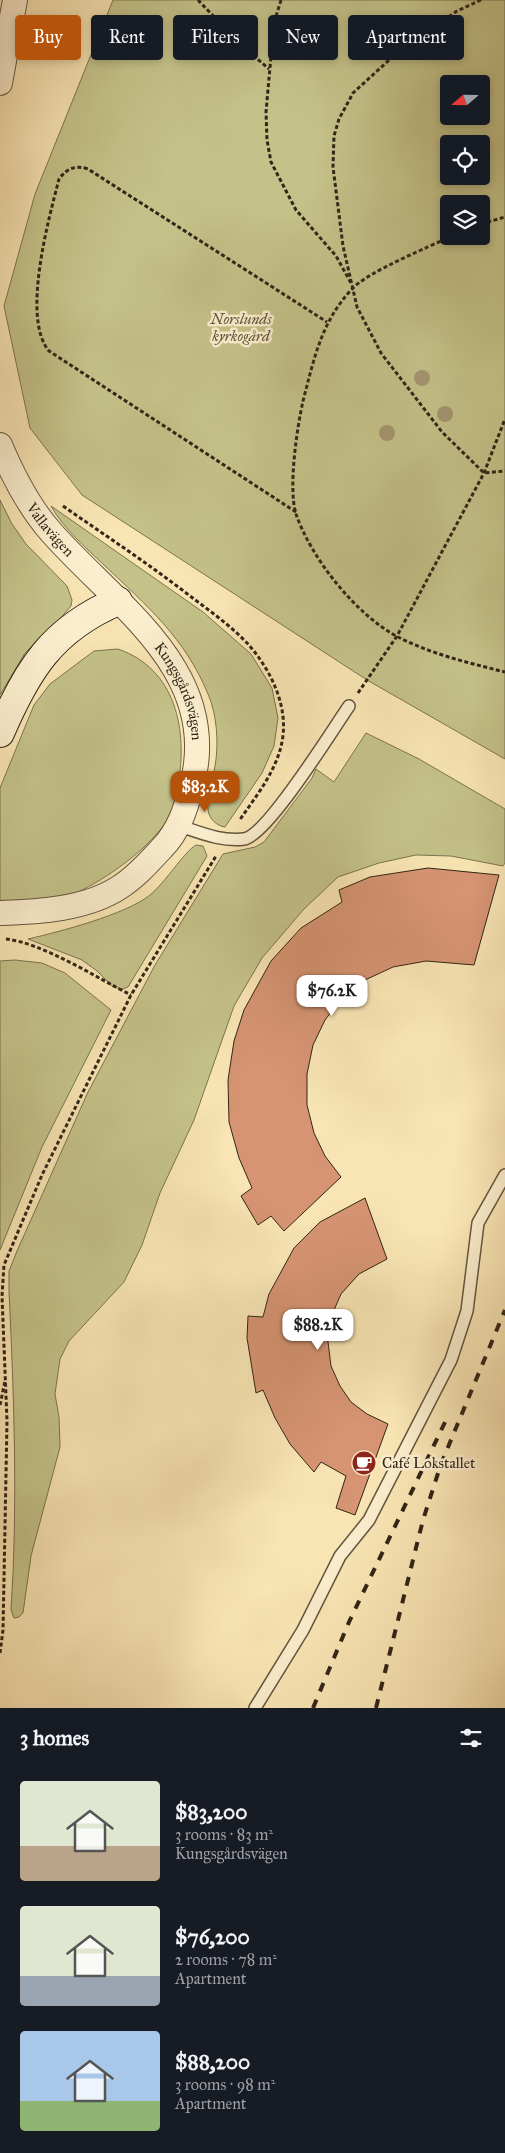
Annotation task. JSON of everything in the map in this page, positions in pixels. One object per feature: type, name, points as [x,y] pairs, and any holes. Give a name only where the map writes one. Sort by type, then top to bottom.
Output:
[{"type":"main road","points":[[0,733],[17,694],[45,651],[67,630],[86,616],[118,601]]},
{"type":"street","points":[[0,83],[15,0]]},
{"type":"street","name":"Vallavägen","points":[[0,445],[17,485],[50,532],[118,601]]},
{"type":"street","name":"Kungsgårdsvägen","points":[[0,913],[24,912],[73,905],[112,892],[136,874],[168,842],[185,812],[194,778],[199,747],[196,720],[174,666],[160,646],[118,601]]},
{"type":"lane","points":[[177,826],[218,838],[246,839],[270,821],[349,706]]},
{"type":"lane","points":[[255,1708],[303,1630],[340,1556],[368,1520],[451,1360],[467,1310],[478,1223],[505,1175]]},
{"type":"path","points":[[198,0],[240,44],[270,69]]},
{"type":"path","points":[[281,0],[274,23],[266,112],[267,140],[271,162],[296,210],[336,256],[353,287]]},
{"type":"path","points":[[481,0],[457,11],[399,51],[353,93],[339,119],[334,136],[333,167],[343,246],[358,307],[381,353],[442,432],[484,473],[505,471]]},
{"type":"path","points":[[296,512],[48,351],[42,344],[39,333],[37,297],[40,267],[59,180],[65,171],[79,166],[88,169],[326,322]]},
{"type":"path","points":[[490,221],[505,217]]},
{"type":"path","points":[[440,242],[385,268],[353,287],[326,322],[315,353],[299,420],[293,469],[296,512],[310,544],[328,572],[352,601],[374,621],[397,636],[443,656],[505,672]]},
{"type":"path","points":[[349,706],[397,636],[484,473],[505,419]]},
{"type":"path","points":[[0,939],[35,947],[131,995]]},
{"type":"path","points":[[0,1405],[6,1373]]},
{"type":"path","points":[[0,1653],[5,1547],[7,1421]]},
{"type":"green space","name":"Norslunds kyrkogård","points":[[113,0],[505,0],[505,759],[367,680],[82,495],[30,428],[4,306],[35,194],[91,55],[91,60],[163,60],[163,15],[107,15]]},
{"type":"green space","points":[[0,500],[12,524],[26,544],[67,586],[72,600],[71,606],[58,621],[25,653],[0,695]]},
{"type":"green space","points":[[51,506],[203,612],[251,654],[272,688],[278,718],[274,746],[262,773],[225,827],[214,822],[208,810],[217,739],[211,702],[199,674],[176,639],[150,609],[75,537]]},
{"type":"green space","points":[[118,649],[138,658],[153,671],[165,686],[174,704],[179,723],[181,764],[174,806],[171,813],[158,833],[142,849],[100,880],[77,893],[54,902],[33,907],[14,907],[8,905],[0,901],[0,788],[34,705],[50,684],[94,651]]},
{"type":"green space","points":[[366,733],[419,759],[505,809],[505,863],[503,866],[451,856],[416,855],[379,863],[338,877],[304,909],[262,958],[234,1006],[194,1120],[160,1193],[142,1245],[124,1282],[69,1341],[60,1359],[55,1394],[59,1417],[60,1447],[31,1556],[23,1613],[19,1617],[14,1618],[11,1610],[14,1451],[9,1271],[88,1092],[155,965],[223,854],[255,847],[264,842],[312,778],[316,769],[334,782]]},
{"type":"green space","points":[[196,845],[203,846],[207,856],[128,987],[123,989],[113,987],[97,971],[82,960],[28,939],[92,922],[139,902],[156,890]]},
{"type":"green space","points":[[15,960],[42,963],[65,973],[111,1010],[42,1147],[0,1250],[0,961]]},
{"type":"building","points":[[428,868],[499,875],[474,965],[426,961],[393,967],[365,980],[342,998],[325,1020],[313,1045],[307,1074],[307,1105],[314,1133],[325,1156],[341,1177],[284,1231],[271,1216],[258,1225],[241,1196],[252,1188],[239,1158],[229,1122],[228,1080],[234,1041],[244,1010],[271,961],[301,928],[342,902],[339,890],[370,877]]},
{"type":"building","points":[[365,1198],[387,1259],[359,1274],[341,1294],[331,1317],[328,1342],[331,1366],[340,1386],[351,1402],[367,1414],[388,1424],[355,1515],[336,1508],[346,1476],[321,1462],[314,1472],[290,1444],[275,1418],[263,1390],[256,1393],[247,1338],[248,1316],[263,1317],[269,1294],[294,1248],[320,1222]]},
{"type":"railway","points":[[376,1708],[423,1520],[441,1464],[505,1310]]},
{"type":"railway","points":[[313,1708],[349,1622],[448,1416]]},
{"type":"place","name":"Café Lokstallet","points":[[364,1463]]}]
